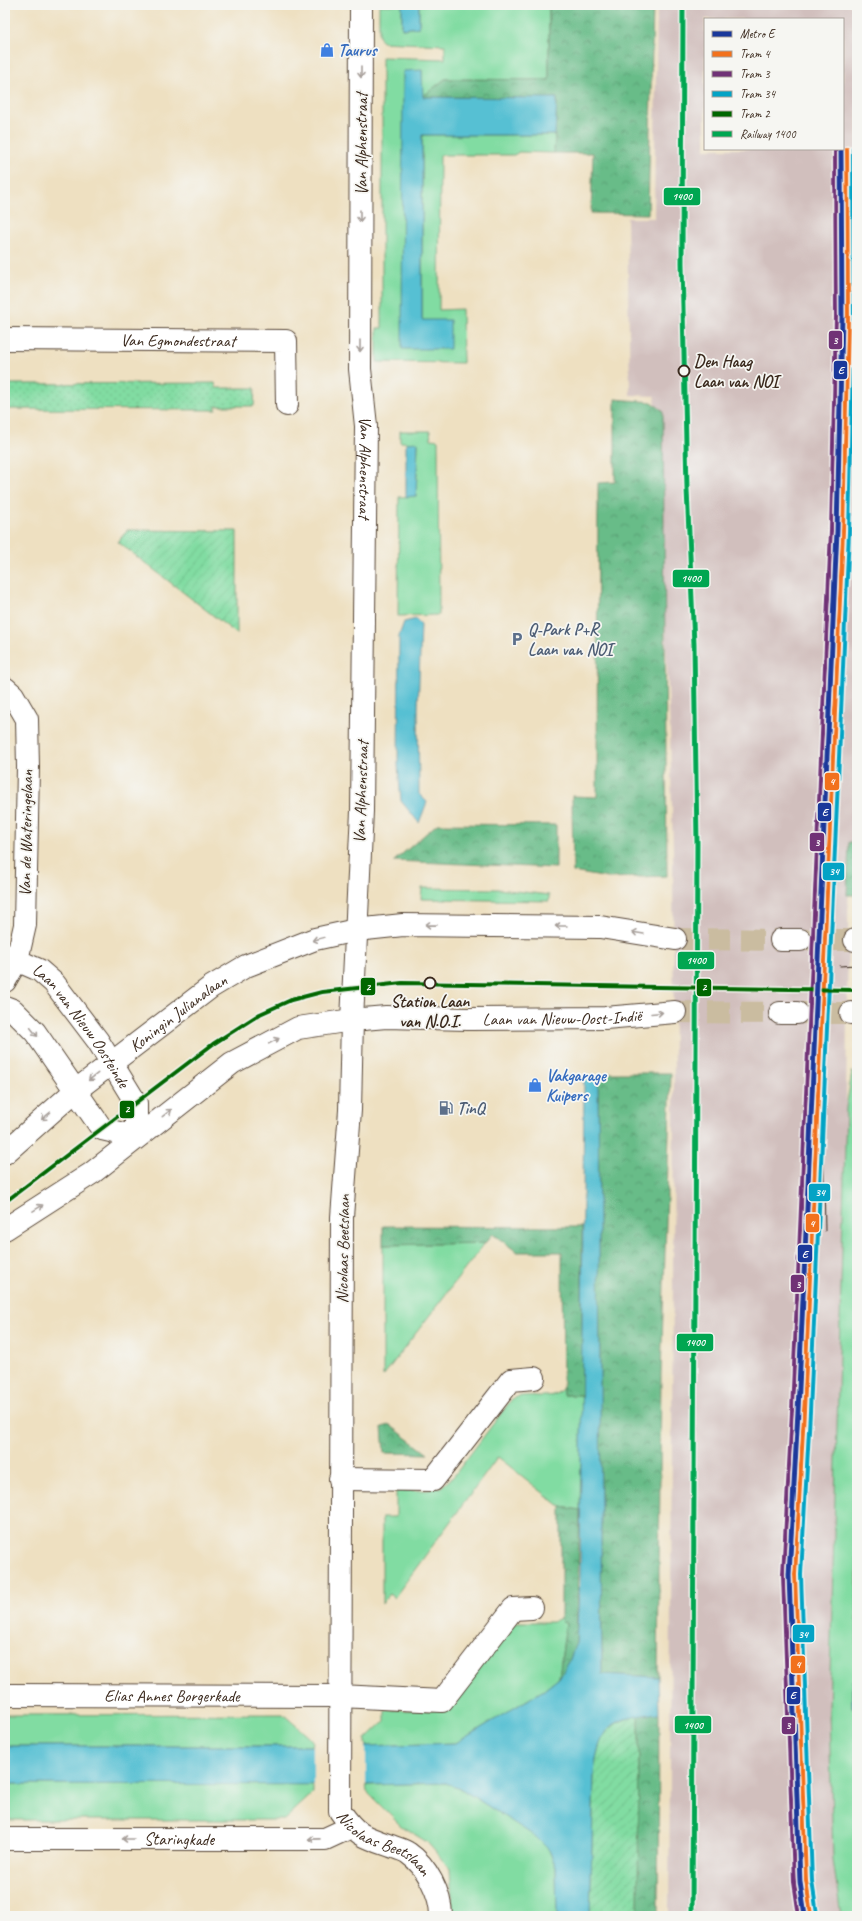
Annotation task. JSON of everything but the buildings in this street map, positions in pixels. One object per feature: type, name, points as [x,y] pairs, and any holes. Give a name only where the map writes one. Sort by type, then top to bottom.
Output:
[{"type":"street","name":"Van Alphenstraat","points":[[352,1020],[362,811],[366,426],[360,369],[361,5]]},
{"type":"street","name":"Van Egmondestraat","points":[[5,339],[286,341],[287,405]]},
{"type":"street","name":"Van de Wateringelaan","points":[[5,688],[13,695],[27,719],[25,925],[11,958],[5,981]]},
{"type":"street","points":[[356,930],[403,925],[600,927],[675,939]]},
{"type":"street","name":"Koningin Julianalaan","points":[[5,1153],[75,1091],[211,987],[246,966],[316,939],[356,930]]},
{"type":"street","name":"Laan van Nieuw Oosteinde","points":[[5,1006],[13,1010],[35,1032],[102,1129],[136,1137],[136,1103],[98,1042],[54,983],[39,970],[11,958]]},
{"type":"street","name":"Laan van Nieuw-Oost-Indië","points":[[352,1020],[386,1018],[605,1018],[675,1012]]},
{"type":"street","points":[[5,1229],[77,1184],[232,1063],[298,1028],[352,1020]]},
{"type":"street","name":"Nicolaas Beetslaan","points":[[352,1020],[350,1110],[342,1216],[340,1811],[351,1827],[368,1838],[408,1852],[430,1876],[441,1904],[440,1916]]},
{"type":"street","points":[[340,1479],[433,1480],[511,1380],[534,1378]]},
{"type":"street","points":[[340,1696],[442,1701],[513,1609],[532,1608]]},
{"type":"street","name":"Elias Annes Borgerkade","points":[[5,1695],[340,1696]]},
{"type":"street","name":"Staringkade","points":[[5,1839],[325,1839],[351,1827]]},
{"type":"shaded area","points":[[657,5],[857,5],[857,842],[849,843],[846,1108],[829,1710],[833,1860],[841,1916],[669,1916],[674,1106],[673,849],[670,731],[655,396],[630,395],[627,218],[654,218]]},
{"type":"green space","points":[[379,5],[402,5],[402,29],[419,27],[419,5],[549,5],[549,80],[445,79],[422,97],[422,135],[555,135],[554,153],[519,152],[514,155],[440,155],[439,310],[462,309],[463,363],[377,362],[377,328],[382,328],[382,57],[445,59],[445,45],[382,42],[379,35]]},
{"type":"green space","points":[[549,5],[653,5],[648,214],[591,213],[593,153],[554,153],[557,98],[422,97],[445,79],[549,80]]},
{"type":"green space","points":[[215,383],[216,388],[255,388],[254,406],[216,406],[216,410],[5,409],[5,384]]},
{"type":"green space","points":[[615,399],[652,402],[663,411],[667,876],[608,878],[573,872],[572,796],[597,797],[598,483],[615,482]]},
{"type":"green space","points":[[400,431],[430,431],[431,439],[438,440],[439,615],[398,616],[399,497],[416,496],[418,443],[400,442]]},
{"type":"green space","points":[[127,530],[237,531],[237,634],[118,542]]},
{"type":"green space","points":[[437,824],[556,825],[556,868],[394,861]]},
{"type":"green space","points":[[849,842],[857,842],[857,895],[847,895]]},
{"type":"green space","points":[[422,888],[498,889],[549,895],[549,901],[421,899]]},
{"type":"green space","points":[[852,1072],[857,1073],[857,1681],[852,1681],[852,1707],[857,1707],[857,1916],[841,1916],[833,1860],[829,1710],[846,1108]]},
{"type":"green space","points":[[610,1073],[671,1073],[661,1374],[658,1677],[602,1674],[598,1079]]},
{"type":"green space","points":[[383,1226],[582,1227],[582,1395],[563,1395],[562,1252],[517,1252],[493,1234],[485,1243],[383,1245]]},
{"type":"green space","points":[[485,1243],[383,1376],[383,1245]]},
{"type":"green space","points":[[563,1387],[563,1395],[582,1395],[580,1510],[561,1507],[498,1457],[394,1598],[389,1594],[382,1604],[382,1517],[396,1517],[396,1491],[428,1490],[441,1487],[453,1477],[512,1399],[525,1396],[553,1395],[559,1392]]},
{"type":"green space","points":[[390,1425],[428,1454],[384,1453],[382,1427]]},
{"type":"green space","points":[[561,1507],[580,1510],[576,1643],[569,1662],[559,1678],[566,1623],[562,1622],[561,1618]]},
{"type":"green space","points":[[561,1618],[562,1622],[566,1622],[559,1678],[544,1690],[456,1743],[366,1746],[366,1739],[385,1721],[385,1710],[432,1710],[516,1622],[552,1622]]},
{"type":"green space","points":[[659,1713],[658,1916],[638,1916],[639,1715]]},
{"type":"green space","points":[[283,1714],[310,1738],[313,1742],[312,1746],[5,1746],[5,1715]]},
{"type":"green space","points":[[639,1715],[638,1916],[590,1916],[594,1772],[598,1749],[604,1734],[610,1728],[617,1723]]},
{"type":"green space","points":[[446,1783],[463,1790],[537,1837],[549,1850],[556,1867],[557,1916],[453,1916],[450,1869],[427,1842],[401,1826],[367,1792],[366,1785]]},
{"type":"green space","points":[[5,1784],[313,1784],[313,1793],[284,1820],[5,1820]]},
{"type":"water","points":[[402,5],[419,5],[419,27],[402,29]]},
{"type":"water","points":[[422,70],[423,97],[557,98],[555,135],[422,135],[422,320],[450,320],[450,349],[402,349],[403,71]]},
{"type":"water","points":[[418,442],[416,496],[406,497],[406,443]]},
{"type":"water","points":[[416,619],[421,625],[418,708],[419,794],[427,802],[419,823],[401,801],[398,765],[399,636],[404,622]]},
{"type":"water","points":[[584,1077],[598,1078],[602,1674],[658,1677],[659,1713],[619,1721],[605,1734],[600,1744],[594,1772],[590,1916],[557,1916],[556,1867],[549,1850],[536,1837],[463,1790],[446,1783],[366,1785],[5,1784],[5,1746],[366,1746],[456,1743],[544,1690],[559,1678],[569,1662],[576,1643],[580,1576]]},
{"type":"water","points":[[852,1681],[857,1681],[857,1707],[852,1707]]},
{"type":"pier","points":[[313,1744],[366,1744],[366,1787],[313,1786]]},
{"type":"tunnel","points":[[675,939],[781,940]]},
{"type":"tunnel","points":[[800,940],[855,940]]},
{"type":"tunnel","points":[[675,1012],[780,1013]]},
{"type":"tunnel","points":[[797,1013],[851,1013]]},
{"type":"tram line","name":"4","points":[[811,1915],[806,1881],[795,1575],[804,1411],[843,531],[848,317],[847,149]]},
{"type":"tram line","name":"34","points":[[817,1914],[812,1881],[801,1575],[810,1412],[849,532],[854,317],[853,149]]},
{"type":"tram line","name":"3","points":[[799,1916],[794,1882],[783,1575],[792,1411],[831,531],[836,317],[835,150]]},
{"type":"tram line","points":[[819,930],[819,1005],[825,1231]]},
{"type":"tram line","points":[[840,966],[857,965]]},
{"type":"tram line","name":"2","points":[[5,1202],[213,1044],[260,1014],[291,1000],[322,992],[402,983],[857,990]]},
{"type":"metro line","name":"E","points":[[805,1916],[800,1882],[789,1575],[798,1411],[837,531],[842,317],[841,150]]},
{"type":"rail line","name":"1400","points":[[683,5],[682,263],[687,489],[694,644],[697,843],[692,1916]]},
{"type":"place","name":"Taurus","points":[[327,50]]},
{"type":"place","name":"Den Haag Laan van NOI","points":[[684,371]]},
{"type":"place","name":"Q-Park P+R Laan van NOI","points":[[517,639]]},
{"type":"place","name":"Station Laan van N.O.I.","points":[[430,983]]},
{"type":"place","name":"Vakgarage Kuipers","points":[[535,1085]]},
{"type":"place","name":"TinQ","points":[[446,1108]]}]
